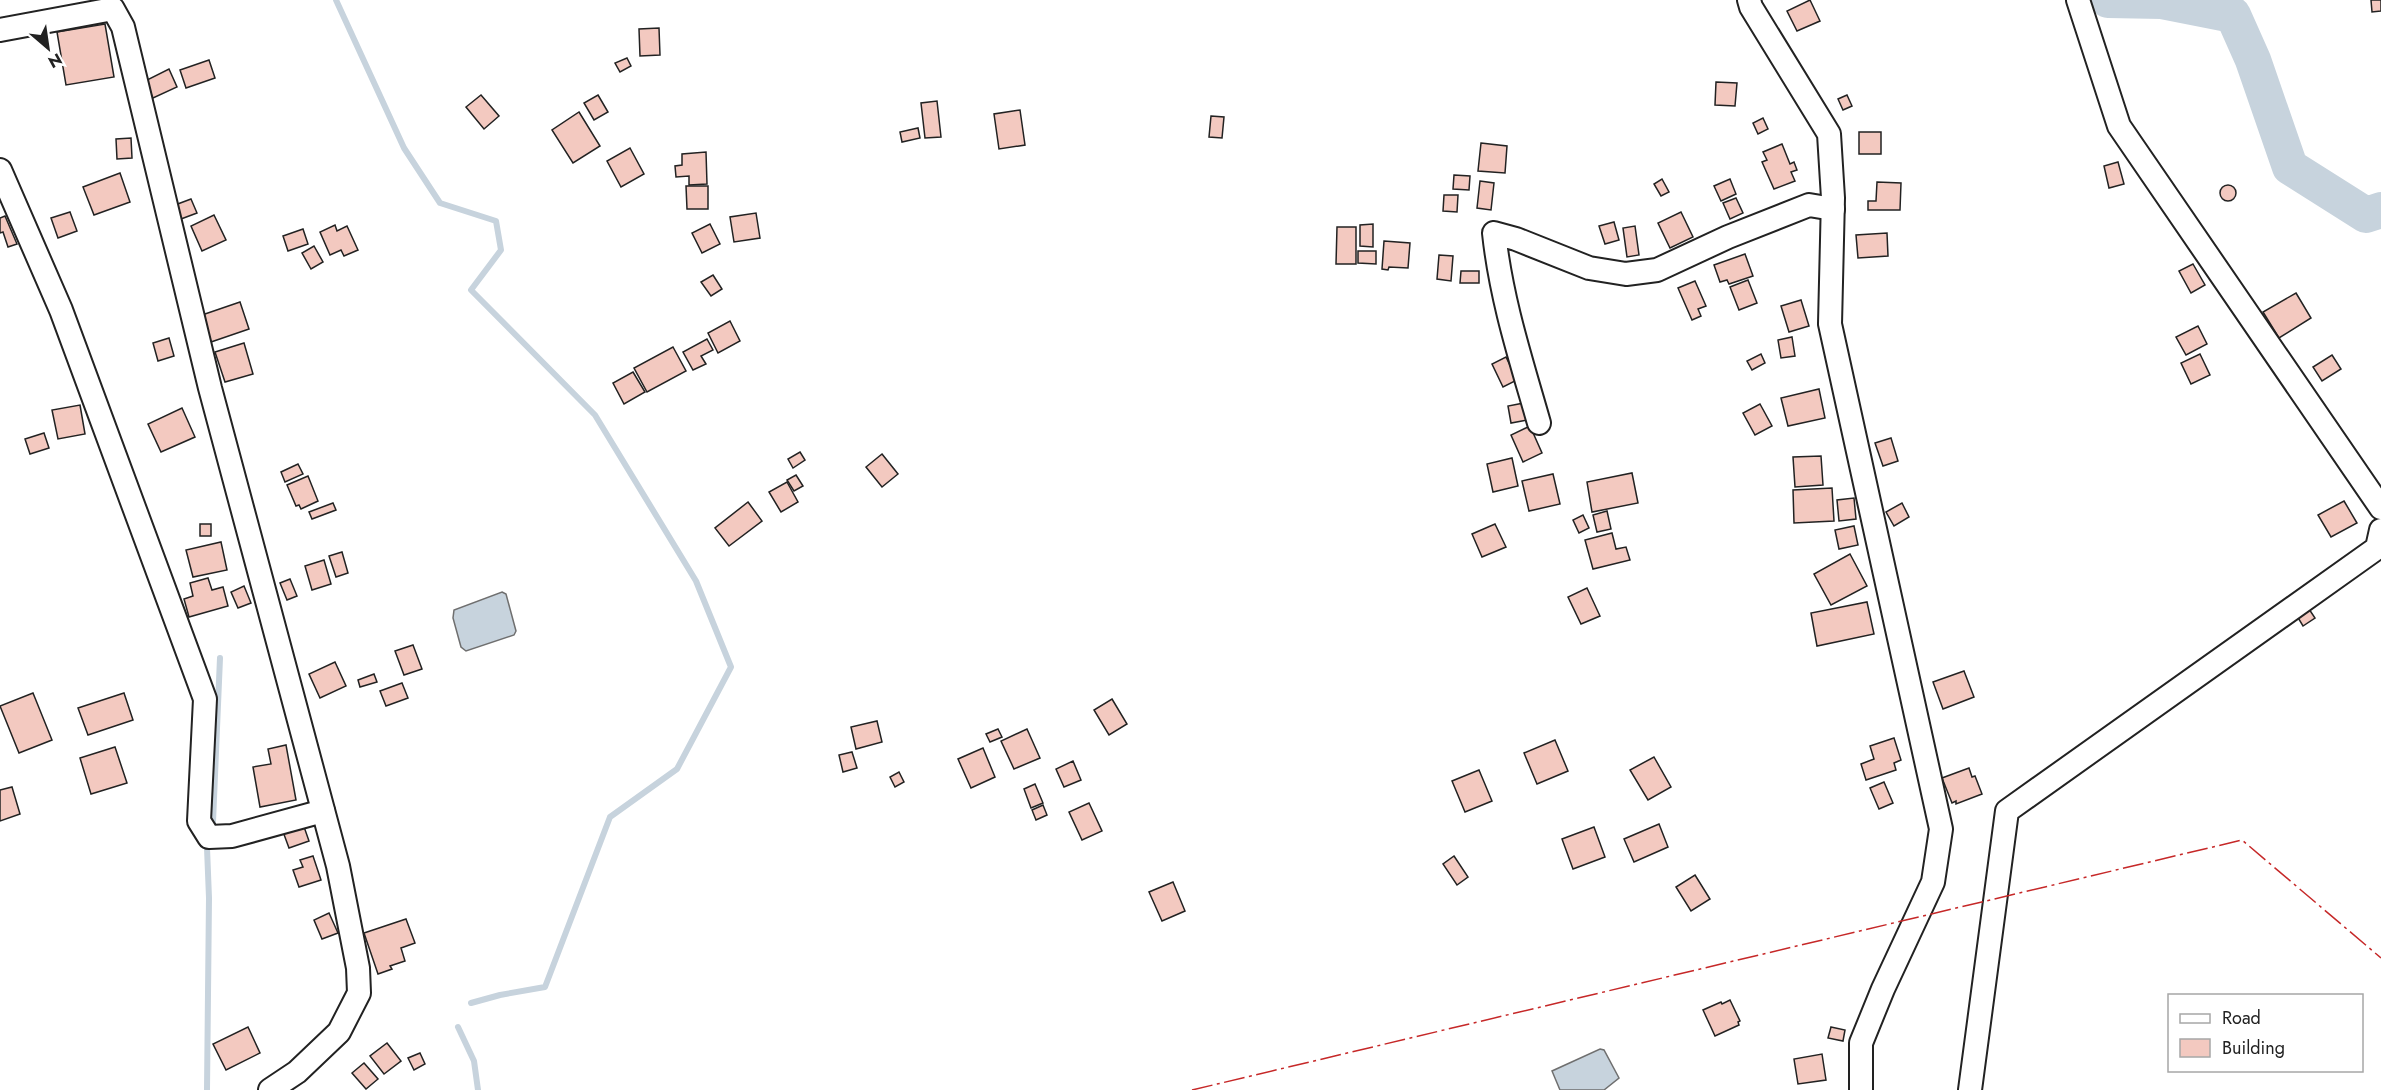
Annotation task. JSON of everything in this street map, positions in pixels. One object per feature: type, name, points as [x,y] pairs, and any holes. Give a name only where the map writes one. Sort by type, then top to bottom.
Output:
[{"type":"street","points":[[2078,0],[2119,126],[2381,508]]},
{"type":"street","points":[[1750,3],[1829,134],[1833,209],[1830,324],[1941,829],[1933,882],[1883,989],[1862,1043],[1861,1090]]},
{"type":"street","points":[[0,30],[113,9],[123,27],[210,388],[338,866],[358,968],[359,993],[339,1032],[297,1072],[270,1090]]},
{"type":"street","points":[[0,170],[61,310],[205,699],[199,821],[209,837],[232,836],[323,811]]},
{"type":"street","points":[[1539,423],[1510,325],[1497,264],[1494,233],[1516,239],[1589,268],[1626,274],[1657,270],[1728,237],[1809,205],[1833,209]]},
{"type":"street","points":[[1970,1090],[2007,811],[2376,548],[2381,530]]},
{"type":"shaded area","points":[[502,592],[506,594],[516,631],[514,635],[466,651],[461,647],[453,618],[454,610]]},
{"type":"shaded area","points":[[1600,1049],[1604,1050],[1619,1078],[1604,1090],[1560,1090],[1552,1071]]},
{"type":"building","points":[[1810,0],[1820,21],[1797,31],[1787,11]]},
{"type":"building","points":[[2371,0],[2381,0],[2381,11],[2372,12]]},
{"type":"building","points":[[105,24],[114,77],[66,85],[57,32]]},
{"type":"building","points":[[659,28],[660,55],[640,56],[639,29]]},
{"type":"building","points":[[627,58],[631,66],[620,72],[615,63]]},
{"type":"building","points":[[209,60],[215,78],[186,88],[180,70]]},
{"type":"building","points":[[169,69],[177,87],[153,98],[145,81]]},
{"type":"building","points":[[1716,82],[1737,83],[1735,106],[1715,105]]},
{"type":"building","points":[[481,95],[499,116],[484,129],[466,107]]},
{"type":"building","points":[[598,95],[608,112],[594,120],[584,103]]},
{"type":"building","points":[[1847,95],[1852,106],[1843,110],[1838,99]]},
{"type":"building","points":[[937,101],[941,137],[925,138],[921,103]]},
{"type":"building","points":[[1020,110],[1025,145],[999,149],[994,114]]},
{"type":"building","points":[[579,112],[600,146],[573,163],[552,130]]},
{"type":"building","points":[[1211,116],[1224,117],[1222,138],[1209,137]]},
{"type":"building","points":[[1763,118],[1768,129],[1758,134],[1753,123]]},
{"type":"building","points":[[918,128],[920,138],[902,142],[900,132]]},
{"type":"building","points":[[1859,132],[1881,132],[1881,154],[1859,154]]},
{"type":"building","points":[[131,138],[132,158],[117,159],[116,139]]},
{"type":"building","points":[[1481,143],[1507,146],[1505,173],[1478,171]]},
{"type":"building","points":[[1782,144],[1790,164],[1794,162],[1797,170],[1791,172],[1795,181],[1774,189],[1762,162],[1767,160],[1763,152]]},
{"type":"building","points":[[630,148],[644,174],[621,187],[607,161]]},
{"type":"building","points":[[706,152],[707,184],[689,185],[689,176],[676,177],[675,166],[682,165],[682,154]]},
{"type":"building","points":[[2118,162],[2124,184],[2109,188],[2104,166]]},
{"type":"building","points":[[120,173],[130,202],[94,215],[83,187]]},
{"type":"building","points":[[1454,175],[1470,176],[1469,190],[1453,189]]},
{"type":"building","points":[[1662,179],[1669,192],[1661,196],[1654,184]]},
{"type":"building","points":[[1730,179],[1736,194],[1721,201],[1714,186]]},
{"type":"building","points":[[1480,181],[1494,183],[1491,210],[1477,208]]},
{"type":"building","points":[[1877,182],[1901,183],[1900,210],[1868,210],[1868,201],[1876,201]]},
{"type":"building","points":[[2228,185],[2234,187],[2236,193],[2234,199],[2228,201],[2222,199],[2220,193],[2222,187]]},
{"type":"building","points":[[686,186],[708,186],[708,209],[687,209]]},
{"type":"building","points":[[1444,195],[1458,195],[1457,212],[1443,211]]},
{"type":"building","points":[[1736,198],[1743,213],[1730,219],[1723,203]]},
{"type":"building","points":[[191,199],[197,213],[181,219],[175,205]]},
{"type":"building","points":[[70,212],[77,231],[58,238],[51,218]]},
{"type":"building","points":[[1681,212],[1693,237],[1670,248],[1658,223]]},
{"type":"building","points":[[756,213],[760,238],[734,242],[730,217]]},
{"type":"building","points":[[214,215],[226,240],[202,251],[191,226]]},
{"type":"building","points":[[5,216],[17,244],[8,247],[3,232],[0,233],[0,218]]},
{"type":"building","points":[[1614,222],[1619,240],[1605,244],[1599,226]]},
{"type":"building","points":[[710,224],[720,244],[702,253],[692,233]]},
{"type":"building","points":[[1373,224],[1373,247],[1360,246],[1360,225]]},
{"type":"building","points":[[335,225],[337,231],[347,226],[358,250],[344,256],[341,250],[330,255],[320,232]]},
{"type":"building","points":[[1635,226],[1639,255],[1627,257],[1623,228]]},
{"type":"building","points":[[1337,227],[1356,227],[1356,264],[1336,264]]},
{"type":"building","points":[[303,229],[308,244],[288,251],[283,236]]},
{"type":"building","points":[[1887,233],[1888,256],[1858,258],[1856,235]]},
{"type":"building","points":[[1384,241],[1410,243],[1408,268],[1382,269]]},
{"type":"building","points":[[314,246],[323,262],[311,269],[302,253]]},
{"type":"building","points":[[1358,251],[1376,251],[1376,264],[1358,263]]},
{"type":"building","points":[[1745,254],[1753,276],[1729,284],[1727,280],[1720,282],[1714,265]]},
{"type":"building","points":[[1439,255],[1453,256],[1451,281],[1437,279]]},
{"type":"building","points":[[2193,264],[2205,285],[2191,293],[2179,271]]},
{"type":"building","points":[[1461,271],[1479,271],[1479,283],[1460,283]]},
{"type":"building","points":[[713,275],[722,289],[711,296],[701,282]]},
{"type":"building","points":[[1748,280],[1757,303],[1739,310],[1730,287]]},
{"type":"building","points":[[1695,281],[1706,306],[1698,309],[1701,316],[1692,320],[1678,288]]},
{"type":"building","points":[[2296,293],[2311,318],[2279,338],[2263,312]]},
{"type":"building","points":[[1801,300],[1809,326],[1789,332],[1781,306]]},
{"type":"building","points":[[240,302],[249,329],[211,342],[202,315]]},
{"type":"building","points":[[730,321],[740,341],[718,353],[708,333]]},
{"type":"building","points":[[2198,326],[2207,344],[2186,355],[2176,337]]},
{"type":"building","points":[[1792,337],[1795,356],[1781,358],[1778,340]]},
{"type":"building","points":[[169,338],[174,356],[158,361],[153,343]]},
{"type":"building","points":[[707,339],[713,350],[701,356],[706,364],[693,370],[683,352]]},
{"type":"building","points":[[244,343],[253,374],[225,382],[215,352]]},
{"type":"building","points":[[673,347],[686,371],[647,392],[634,368]]},
{"type":"building","points":[[1761,354],[1765,363],[1752,370],[1747,361]]},
{"type":"building","points":[[2200,354],[2210,375],[2191,384],[2181,363]]},
{"type":"building","points":[[2332,355],[2341,369],[2322,381],[2313,367]]},
{"type":"building","points":[[1506,357],[1517,380],[1503,387],[1492,364]]},
{"type":"building","points":[[633,372],[645,392],[624,404],[613,383]]},
{"type":"building","points":[[1819,389],[1825,418],[1788,426],[1781,398]]},
{"type":"building","points":[[1524,403],[1527,420],[1511,423],[1508,406]]},
{"type":"building","points":[[1760,404],[1772,426],[1755,435],[1743,413]]},
{"type":"building","points":[[80,405],[85,434],[58,439],[52,410]]},
{"type":"building","points":[[182,408],[195,437],[161,452],[148,424]]},
{"type":"building","points":[[1530,426],[1542,453],[1523,462],[1511,435]]},
{"type":"building","points":[[44,433],[49,448],[30,454],[25,439]]},
{"type":"building","points":[[1891,438],[1898,461],[1883,466],[1875,443]]},
{"type":"building","points":[[800,452],[805,460],[793,468],[788,459]]},
{"type":"building","points":[[882,454],[898,474],[882,487],[866,467]]},
{"type":"building","points":[[1821,456],[1823,485],[1795,487],[1793,457]]},
{"type":"building","points":[[1512,458],[1518,486],[1493,492],[1487,464]]},
{"type":"building","points":[[298,464],[303,474],[285,482],[281,472]]},
{"type":"building","points":[[1632,473],[1638,503],[1592,512],[1587,482]]},
{"type":"building","points":[[1553,474],[1560,504],[1529,511],[1522,481]]},
{"type":"building","points":[[796,475],[803,486],[794,491],[787,480]]},
{"type":"building","points":[[308,476],[318,501],[301,509],[299,505],[296,506],[287,485]]},
{"type":"building","points":[[787,482],[798,502],[781,512],[769,492]]},
{"type":"building","points":[[1832,488],[1834,521],[1794,523],[1793,490]]},
{"type":"building","points":[[1854,498],[1856,519],[1839,521],[1837,500]]},
{"type":"building","points":[[2344,501],[2357,523],[2331,537],[2318,515]]},
{"type":"building","points":[[748,502],[762,521],[729,546],[715,528]]},
{"type":"building","points":[[333,503],[336,510],[312,519],[309,512]]},
{"type":"building","points":[[1902,503],[1909,517],[1894,526],[1886,512]]},
{"type":"building","points":[[1607,511],[1611,529],[1597,532],[1593,515]]},
{"type":"building","points":[[1583,515],[1589,528],[1579,533],[1573,520]]},
{"type":"building","points":[[200,524],[211,524],[211,536],[200,536]]},
{"type":"building","points":[[1495,524],[1506,547],[1482,557],[1472,534]]},
{"type":"building","points":[[1854,526],[1858,545],[1839,549],[1835,530]]},
{"type":"building","points":[[1612,533],[1616,549],[1626,547],[1630,560],[1593,569],[1585,540]]},
{"type":"building","points":[[221,542],[227,570],[193,577],[186,550]]},
{"type":"building","points":[[342,552],[348,573],[336,577],[329,556]]},
{"type":"building","points":[[1850,554],[1867,586],[1831,605],[1814,574]]},
{"type":"building","points":[[324,560],[331,584],[312,590],[305,566]]},
{"type":"building","points":[[208,578],[212,590],[223,587],[228,606],[189,617],[184,599],[193,596],[190,583]]},
{"type":"building","points":[[290,579],[297,596],[287,600],[280,583]]},
{"type":"building","points":[[244,586],[251,603],[238,608],[231,592]]},
{"type":"building","points":[[1587,588],[1600,616],[1581,624],[1568,597]]},
{"type":"building","points":[[1867,602],[1874,634],[1817,646],[1811,613]]},
{"type":"building","points":[[2309,609],[2315,618],[2303,626],[2297,616]]},
{"type":"building","points":[[413,645],[422,669],[404,675],[395,651]]},
{"type":"building","points":[[335,662],[346,686],[320,698],[309,674]]},
{"type":"building","points":[[1964,671],[1974,697],[1943,709],[1933,682]]},
{"type":"building","points":[[374,674],[377,682],[360,687],[358,680]]},
{"type":"building","points":[[402,683],[408,698],[386,706],[380,691]]},
{"type":"building","points":[[33,693],[52,740],[19,753],[0,706]]},
{"type":"building","points":[[124,693],[133,720],[88,735],[78,708]]},
{"type":"building","points":[[1112,699],[1127,724],[1109,735],[1094,710]]},
{"type":"building","points":[[877,721],[882,742],[856,749],[851,727]]},
{"type":"building","points":[[998,729],[1002,737],[990,742],[986,734]]},
{"type":"building","points":[[1027,729],[1040,758],[1014,769],[1001,741]]},
{"type":"building","points":[[1894,738],[1901,760],[1894,763],[1896,770],[1866,780],[1861,764],[1874,759],[1870,746]]},
{"type":"building","points":[[1555,740],[1568,771],[1537,784],[1524,753]]},
{"type":"building","points":[[286,745],[296,800],[260,807],[253,767],[271,764],[268,749]]},
{"type":"building","points":[[115,747],[127,783],[91,794],[80,758]]},
{"type":"building","points":[[983,748],[995,777],[971,788],[958,759]]},
{"type":"building","points":[[852,752],[857,768],[843,772],[839,755]]},
{"type":"building","points":[[1654,757],[1671,787],[1648,800],[1630,770]]},
{"type":"building","points":[[1073,761],[1081,780],[1064,787],[1056,769]]},
{"type":"building","points":[[1969,768],[1982,794],[1956,804],[1956,801],[1952,803],[1942,778]]},
{"type":"building","points":[[1479,770],[1492,801],[1465,812],[1452,781]]},
{"type":"building","points":[[899,772],[904,782],[895,787],[890,777]]},
{"type":"building","points":[[1884,782],[1893,803],[1879,809],[1870,788]]},
{"type":"building","points":[[1035,784],[1043,803],[1031,808],[1024,789]]},
{"type":"building","points":[[12,787],[20,814],[0,821],[0,790]]},
{"type":"building","points":[[1089,803],[1102,831],[1082,840],[1069,812]]},
{"type":"building","points":[[1043,805],[1047,815],[1036,820],[1032,810]]},
{"type":"building","points":[[302,821],[309,841],[289,848],[282,829]]},
{"type":"building","points":[[1659,824],[1668,847],[1634,862],[1624,839]]},
{"type":"building","points":[[1594,827],[1605,857],[1573,869],[1562,839]]},
{"type":"building","points":[[313,856],[321,880],[299,887],[293,870],[303,867],[300,860]]},
{"type":"building","points":[[1454,856],[1468,877],[1457,885],[1443,864]]},
{"type":"building","points":[[1695,875],[1710,899],[1691,911],[1676,887]]},
{"type":"building","points":[[1173,882],[1185,911],[1162,921],[1149,892]]},
{"type":"building","points":[[329,913],[338,933],[322,939],[314,920]]},
{"type":"building","points":[[406,919],[415,943],[401,948],[405,961],[390,966],[392,969],[378,974],[364,933]]},
{"type":"building","points":[[1730,1000],[1740,1021],[1739,1025],[1715,1036],[1703,1010]]},
{"type":"building","points":[[248,1027],[260,1053],[226,1070],[213,1044]]},
{"type":"building","points":[[1831,1027],[1845,1030],[1843,1041],[1828,1038]]},
{"type":"building","points":[[387,1043],[401,1061],[384,1074],[370,1056]]},
{"type":"building","points":[[420,1053],[425,1064],[414,1070],[408,1058]]},
{"type":"building","points":[[1822,1054],[1826,1080],[1798,1084],[1794,1059]]},
{"type":"building","points":[[364,1063],[378,1079],[366,1089],[352,1073]]},
{"type":"waterway","points":[[336,0],[404,148],[440,203],[496,221],[501,250],[471,290],[595,415],[696,581],[731,667],[677,769],[610,817],[545,987],[471,1003]]},
{"type":"waterway","points":[[2108,0],[2162,1],[2233,15],[2253,60],[2290,167],[2366,215],[2381,210]]},
{"type":"waterway","points":[[213,822],[220,658]]},
{"type":"waterway","points":[[207,848],[209,898],[207,1090]]},
{"type":"waterway","points":[[458,1027],[474,1061],[478,1090]]},
{"type":"power","points":[[1192,1090],[2242,840],[2381,958]]}]
